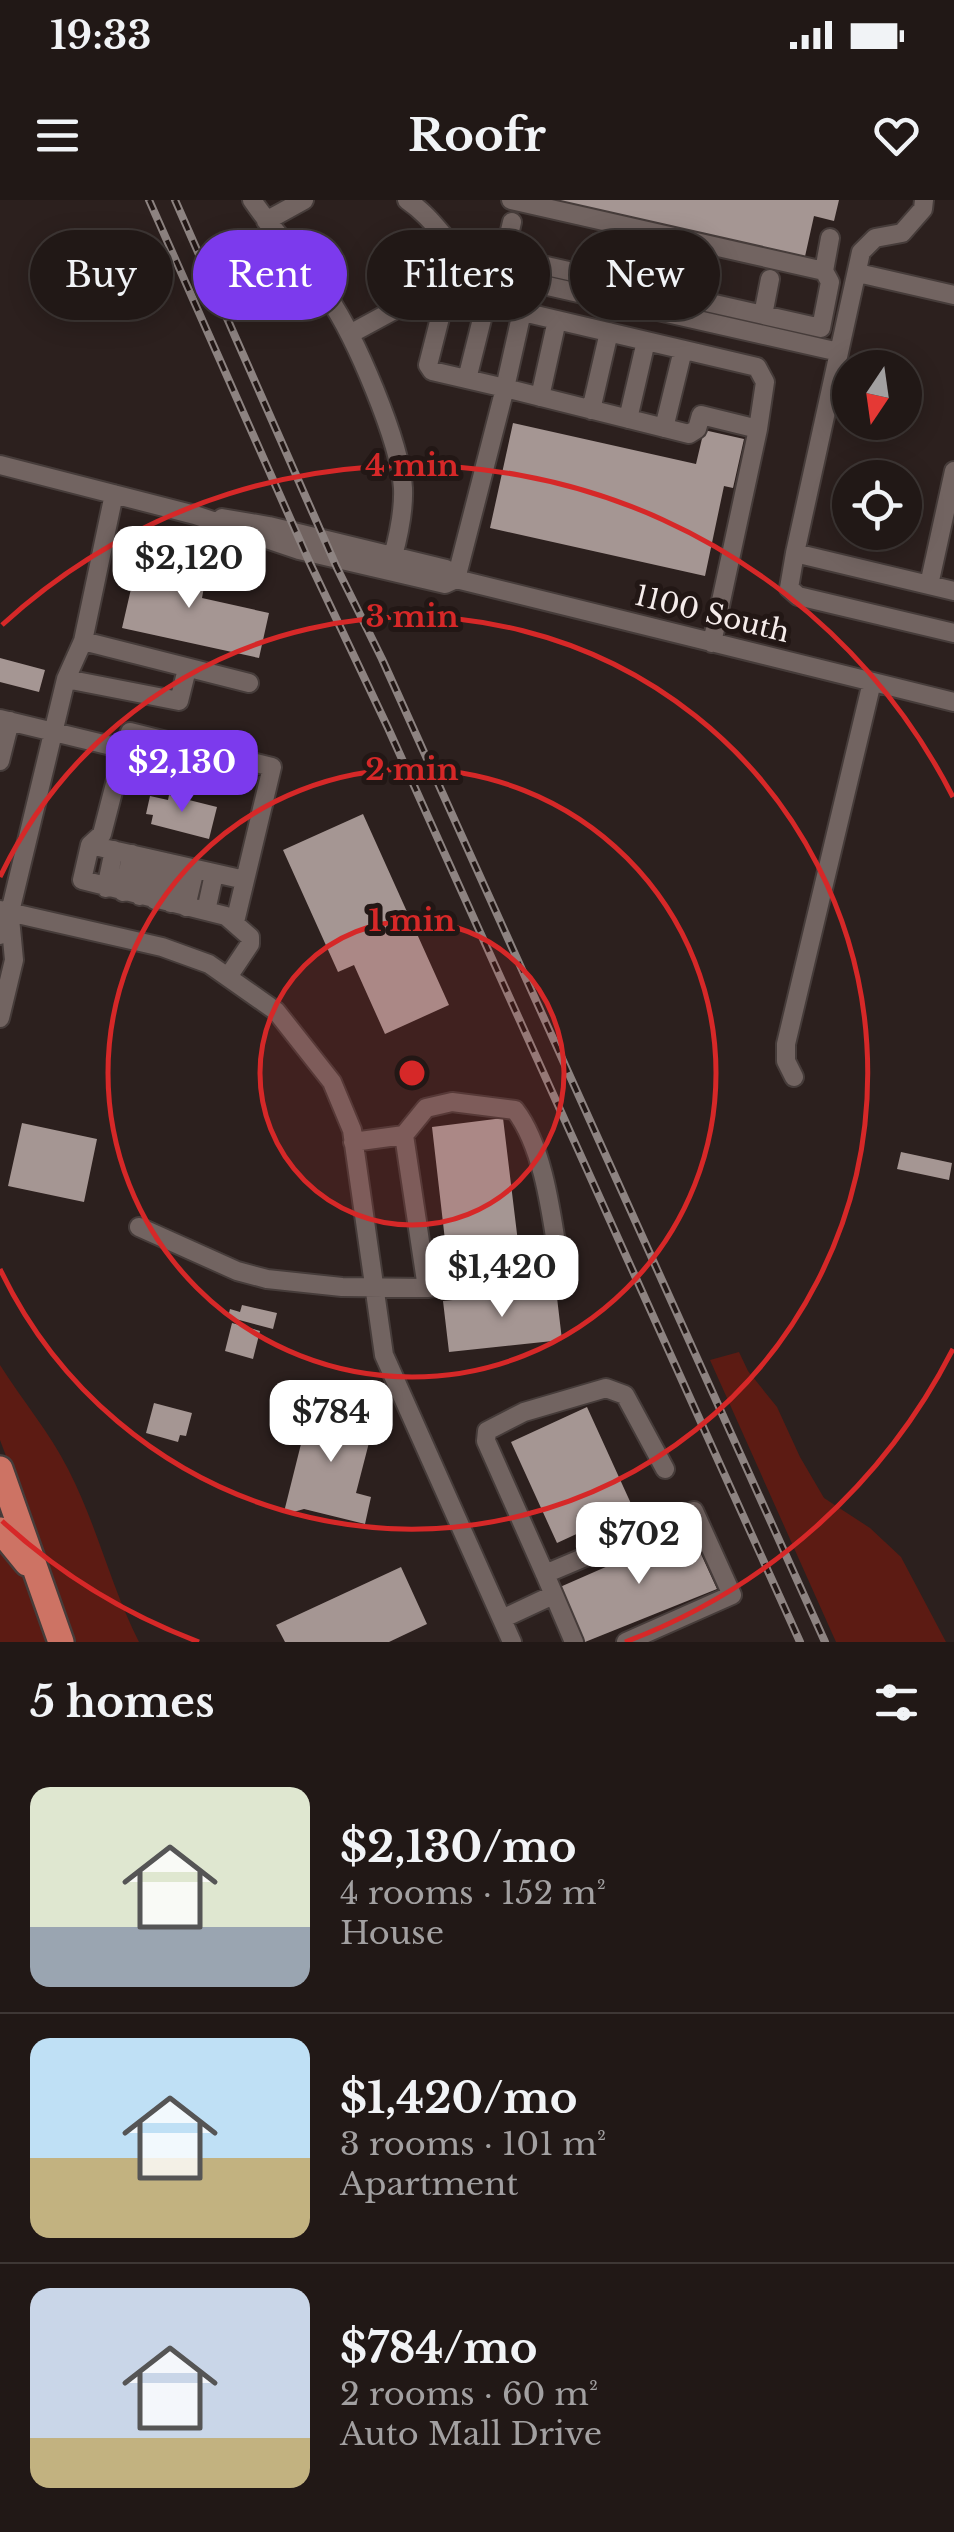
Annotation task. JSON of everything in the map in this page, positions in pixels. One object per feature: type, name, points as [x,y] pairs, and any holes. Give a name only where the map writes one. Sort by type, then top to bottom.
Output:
[{"type":"highway","points":[[0,1468],[62,1642]]},
{"type":"highway","points":[[0,1530],[19,1550],[42,1590]]},
{"type":"street","points":[[252,200],[325,293],[350,334],[400,468],[403,507],[393,556]]},
{"type":"street","points":[[266,221],[304,200]]},
{"type":"street","points":[[407,200],[429,206],[440,230]]},
{"type":"street","points":[[511,200],[824,271]]},
{"type":"street","points":[[839,350],[861,252],[875,238],[902,232],[922,210],[924,200]]},
{"type":"street","points":[[510,230],[512,222]]},
{"type":"street","points":[[720,305],[821,328],[830,282],[824,271],[830,238]]},
{"type":"street","points":[[858,273],[954,295]]},
{"type":"street","points":[[763,315],[770,279]]},
{"type":"street","points":[[550,287],[832,350]]},
{"type":"street","points":[[550,318],[757,368],[765,382],[712,643]]},
{"type":"street","points":[[350,334],[376,320]]},
{"type":"street","points":[[440,320],[428,366],[432,371],[689,434],[697,429],[701,415],[758,429]]},
{"type":"street","points":[[467,380],[482,320]]},
{"type":"street","points":[[456,579],[520,320]]},
{"type":"street","points":[[540,397],[557,320]]},
{"type":"street","points":[[591,410],[609,332]]},
{"type":"street","points":[[628,419],[646,341]]},
{"type":"street","points":[[664,428],[683,350]]},
{"type":"street","points":[[832,384],[789,588],[798,596],[954,634]]},
{"type":"street","name":"1100 South","points":[[0,466],[195,515],[269,526],[446,569],[456,579],[954,702]]},
{"type":"street","points":[[929,585],[954,471]]},
{"type":"street","points":[[0,935],[66,678],[83,641],[114,494]]},
{"type":"street","name":"1100 South","points":[[195,515],[243,534],[333,558],[445,584],[456,579]]},
{"type":"street","points":[[795,553],[929,585],[953,586]]},
{"type":"street","points":[[83,641],[250,683]]},
{"type":"street","points":[[66,678],[179,701],[188,669]]},
{"type":"street","points":[[794,1077],[786,1061],[786,1044],[872,682]]},
{"type":"street","points":[[0,761],[5,720],[124,749]]},
{"type":"street","points":[[228,978],[250,944],[250,936],[236,922],[226,916],[82,880],[90,845],[102,834],[130,732],[272,767],[236,922]]},
{"type":"street","points":[[90,845],[246,880]]},
{"type":"street","points":[[147,898],[156,860]]},
{"type":"street","points":[[147,898],[156,860]]},
{"type":"street","points":[[147,898],[156,860]]},
{"type":"street","points":[[206,911],[214,874]]},
{"type":"street","points":[[5,911],[162,946],[209,964],[276,1011],[332,1082],[353,1142],[384,1356],[512,1642]]},
{"type":"street","points":[[0,1018],[14,960],[5,911]]},
{"type":"street","points":[[139,1227],[237,1271],[267,1279],[342,1287],[427,1288],[560,1268],[548,1200],[528,1128],[515,1110],[452,1102],[426,1108],[404,1134],[353,1142]]},
{"type":"street","points":[[404,1134],[427,1288]]},
{"type":"street","points":[[574,1642],[486,1442],[487,1431],[524,1412],[606,1388],[625,1395],[665,1469]]},
{"type":"street","points":[[545,1574],[694,1511],[732,1594],[626,1642]]},
{"type":"street","points":[[502,1619],[553,1595]]},
{"type":"shaded area","points":[[739,1352],[748,1371],[777,1407],[824,1498],[870,1528],[901,1557],[946,1642],[836,1642],[710,1360]]},
{"type":"shaded area","points":[[0,1365],[68,1469],[139,1642],[76,1642],[0,1440]]},
{"type":"shaded area","points":[[0,1539],[18,1556],[53,1642],[0,1642]]},
{"type":"building","points":[[544,200],[839,200],[834,221],[814,216],[804,261],[720,241],[720,230],[672,230]]},
{"type":"building","points":[[513,423],[696,464],[704,430],[744,439],[733,488],[724,486],[705,576],[490,528]]},
{"type":"building","points":[[139,554],[190,565],[186,583],[204,587],[202,598],[269,613],[259,658],[122,628]]},
{"type":"building","points":[[0,658],[45,670],[39,692],[0,682]]},
{"type":"building","points":[[190,751],[209,755],[201,789],[182,784]]},
{"type":"building","points":[[169,795],[217,807],[209,839],[151,824],[153,815],[146,814],[150,796],[168,800]]},
{"type":"building","points":[[363,814],[449,1005],[385,1034],[354,965],[338,972],[283,850]]},
{"type":"building","points":[[503,1118],[521,1267],[449,1275],[432,1127]]},
{"type":"building","points":[[22,1123],[97,1139],[84,1202],[8,1186]]},
{"type":"building","points":[[901,1152],[952,1163],[949,1180],[897,1169]]},
{"type":"building","points":[[556,1289],[562,1340],[449,1352],[443,1301]]},
{"type":"building","points":[[242,1305],[277,1313],[273,1329],[228,1317],[230,1309],[240,1312]]},
{"type":"building","points":[[232,1323],[260,1331],[253,1359],[225,1351]]},
{"type":"building","points":[[312,1400],[364,1414],[362,1422],[368,1423],[366,1430],[372,1431],[356,1493],[371,1497],[365,1524],[304,1509],[284,1512]]},
{"type":"building","points":[[154,1403],[192,1413],[186,1436],[180,1435],[178,1442],[146,1433]]},
{"type":"building","points":[[587,1407],[633,1508],[557,1543],[511,1442]]},
{"type":"building","points":[[690,1530],[717,1589],[585,1642],[560,1587]]},
{"type":"building","points":[[401,1567],[427,1624],[389,1642],[285,1642],[276,1625]]},
{"type":"railway","points":[[149,200],[800,1642]]},
{"type":"railway","points":[[175,200],[337,568],[382,659],[825,1642]]}]
